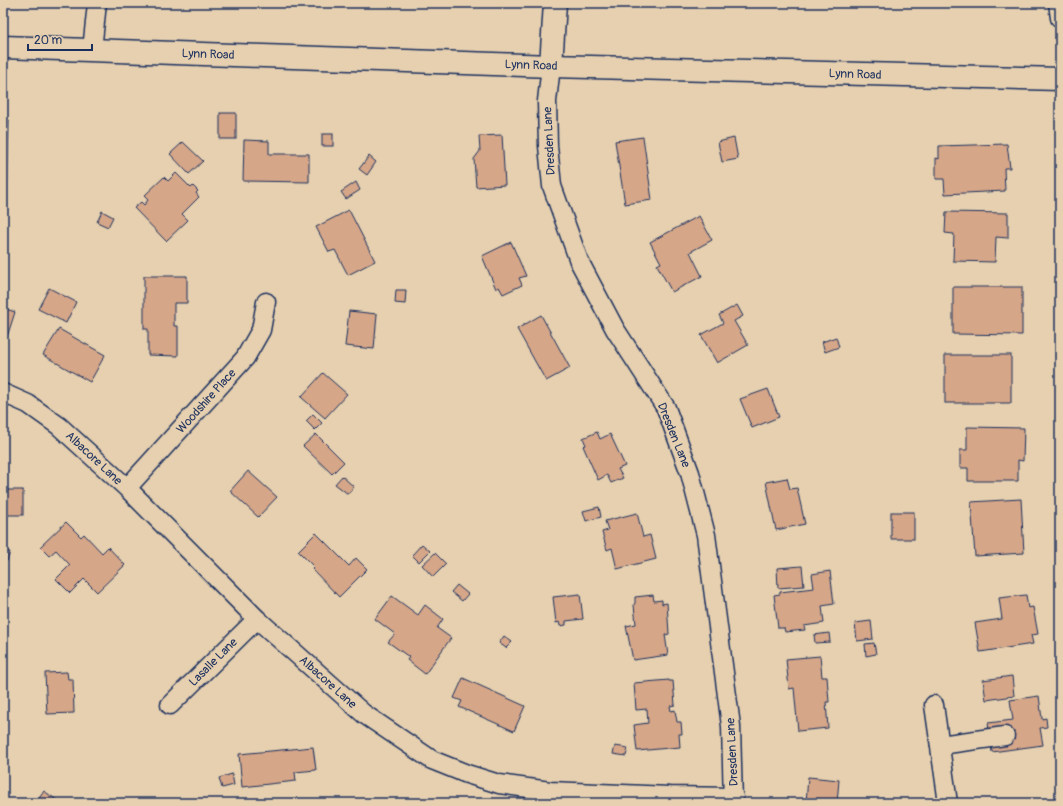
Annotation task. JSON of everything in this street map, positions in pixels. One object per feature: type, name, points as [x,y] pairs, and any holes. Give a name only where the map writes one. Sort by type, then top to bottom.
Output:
[{"type":"main road","points":[[551,66],[555,3]]},
{"type":"main road","name":"Lynn Road","points":[[3,47],[551,66],[1060,79]]},
{"type":"street","points":[[92,50],[97,3]]},
{"type":"street","points":[[1058,3],[1060,18]]},
{"type":"street","name":"Dresden Lane","points":[[551,66],[547,101],[548,139],[552,186],[579,261],[615,329],[666,408],[690,473],[706,535],[731,726],[734,800]]},
{"type":"street","name":"Woodshire Place","points":[[127,488],[245,358],[261,330],[266,302]]},
{"type":"street","name":"Albacore Lane","points":[[3,393],[28,404],[59,426],[127,488],[257,619],[364,714],[400,740],[432,760],[467,774],[499,784],[550,791],[734,800]]},
{"type":"street","name":"Lasalle Lane","points":[[170,705],[257,619]]},
{"type":"street","points":[[934,705],[948,803]]},
{"type":"street","points":[[940,745],[1004,736]]},
{"type":"building","points":[[638,3],[669,3],[669,8],[638,5]]},
{"type":"building","points":[[922,3],[980,3],[980,4]]},
{"type":"building","points":[[220,113],[236,113],[236,139],[220,139]]},
{"type":"building","points":[[3,120],[9,120],[7,204],[3,204]]},
{"type":"building","points":[[322,134],[333,134],[333,146],[322,146]]},
{"type":"building","points":[[502,135],[505,185],[476,187],[474,159],[480,151],[479,136]]},
{"type":"building","points":[[643,137],[652,200],[625,204],[615,141]]},
{"type":"building","points":[[734,138],[738,159],[722,162],[718,142]]},
{"type":"building","points":[[244,140],[269,141],[269,154],[309,154],[309,182],[243,181]]},
{"type":"building","points":[[183,142],[203,161],[189,174],[170,154]]},
{"type":"building","points":[[1007,144],[1010,168],[1004,168],[1005,191],[945,194],[944,179],[936,179],[936,158],[939,159],[939,146]]},
{"type":"building","points":[[369,156],[376,162],[367,175],[359,169]]},
{"type":"building","points":[[176,173],[191,188],[193,186],[198,191],[196,193],[199,197],[182,214],[188,220],[166,241],[134,208],[141,202],[144,205],[148,200],[144,196],[164,177],[168,181]]},
{"type":"building","points":[[356,182],[360,190],[346,199],[341,192]]},
{"type":"building","points":[[349,210],[375,261],[348,275],[335,250],[329,252],[316,227]]},
{"type":"building","points":[[102,211],[113,217],[108,227],[97,222]]},
{"type":"building","points":[[946,212],[1008,213],[1008,238],[996,237],[995,262],[953,261],[954,234],[945,233]]},
{"type":"building","points":[[699,216],[712,240],[690,252],[702,276],[672,292],[657,265],[661,263],[650,242]]},
{"type":"building","points":[[511,242],[526,276],[519,278],[522,285],[503,294],[499,287],[496,289],[482,256]]},
{"type":"building","points":[[144,276],[187,276],[187,303],[174,303],[174,326],[178,326],[178,356],[148,355],[148,329],[144,329]]},
{"type":"building","points":[[953,287],[1022,287],[1022,335],[953,334]]},
{"type":"building","points":[[49,288],[76,302],[66,323],[38,309]]},
{"type":"building","points":[[396,290],[406,290],[405,304],[395,303]]},
{"type":"building","points":[[737,305],[743,316],[734,321],[748,345],[717,363],[701,335],[723,323],[719,315]]},
{"type":"building","points":[[3,308],[15,312],[7,337],[3,336]]},
{"type":"building","points":[[349,311],[377,314],[374,349],[345,346]]},
{"type":"building","points":[[541,315],[570,368],[546,381],[517,329]]},
{"type":"building","points":[[59,329],[105,355],[90,382],[43,355]]},
{"type":"building","points":[[836,337],[839,347],[825,352],[822,342]]},
{"type":"building","points":[[945,355],[1011,355],[1011,403],[945,403]]},
{"type":"building","points":[[323,373],[347,394],[325,418],[301,397]]},
{"type":"building","points":[[768,389],[779,417],[752,428],[740,399]]},
{"type":"building","points":[[313,414],[322,423],[315,430],[306,421]]},
{"type":"building","points":[[967,427],[1024,428],[1023,461],[1018,460],[1018,481],[968,481],[968,468],[960,468],[960,450],[967,450]]},
{"type":"building","points":[[597,432],[600,439],[610,434],[625,466],[618,469],[623,478],[611,483],[607,475],[598,480],[583,446],[586,445],[583,438]]},
{"type":"building","points":[[316,434],[344,462],[332,474],[303,446]]},
{"type":"building","points":[[248,471],[277,497],[258,517],[230,491]]},
{"type":"building","points":[[342,476],[354,487],[348,494],[335,484]]},
{"type":"building","points":[[787,478],[790,489],[797,488],[805,524],[776,530],[766,482]]},
{"type":"building","points":[[3,490],[23,490],[23,515],[3,515]]},
{"type":"building","points":[[1021,499],[1024,553],[975,556],[971,502]]},
{"type":"building","points":[[599,507],[601,517],[586,521],[583,511]]},
{"type":"building","points":[[891,512],[914,512],[914,539],[891,539]]},
{"type":"building","points":[[637,513],[643,537],[650,535],[656,559],[617,569],[612,548],[607,550],[602,532],[608,530],[605,521]]},
{"type":"building","points":[[66,522],[81,537],[84,534],[102,553],[108,547],[125,565],[97,592],[84,579],[70,593],[56,579],[70,565],[56,550],[49,556],[40,547]]},
{"type":"building","points":[[316,533],[349,566],[356,558],[367,569],[339,597],[312,569],[314,567],[298,551]]},
{"type":"building","points":[[422,544],[430,551],[419,562],[412,555]]},
{"type":"building","points":[[3,550],[10,552],[7,561],[3,560]]},
{"type":"building","points":[[435,553],[446,564],[433,577],[422,565]]},
{"type":"building","points":[[802,566],[804,586],[778,588],[777,568]]},
{"type":"building","points":[[830,571],[834,604],[822,606],[824,623],[804,626],[805,630],[785,632],[784,628],[778,628],[774,595],[780,594],[780,592],[814,588],[812,574]]},
{"type":"building","points":[[457,585],[468,594],[462,601],[451,592]]},
{"type":"building","points":[[580,594],[583,619],[566,621],[566,625],[560,626],[559,622],[556,623],[553,597]]},
{"type":"building","points":[[653,595],[654,601],[662,600],[662,604],[667,603],[669,634],[665,635],[668,655],[633,660],[626,626],[636,624],[634,605],[635,597]]},
{"type":"building","points":[[1026,595],[1028,608],[1033,607],[1038,634],[1031,635],[1033,644],[980,652],[975,623],[1002,619],[999,598]]},
{"type":"building","points":[[392,596],[418,615],[425,605],[443,619],[437,628],[451,638],[425,674],[407,660],[409,657],[388,642],[395,634],[375,619]]},
{"type":"building","points":[[871,621],[873,639],[857,641],[855,623]]},
{"type":"building","points":[[829,633],[830,642],[815,643],[814,635]]},
{"type":"building","points":[[504,636],[512,642],[506,648],[499,643]]},
{"type":"building","points":[[874,643],[876,654],[866,656],[865,644]]},
{"type":"building","points":[[820,656],[822,677],[827,677],[829,702],[826,702],[828,728],[798,731],[794,688],[789,689],[786,659]]},
{"type":"building","points":[[67,672],[68,679],[73,679],[74,713],[47,714],[45,673]]},
{"type":"building","points":[[1012,676],[1014,696],[986,700],[983,680]]},
{"type":"building","points":[[463,678],[525,706],[514,731],[459,707],[462,701],[454,698]]},
{"type":"building","points":[[669,680],[673,681],[675,705],[670,706],[671,711],[675,710],[677,722],[681,722],[682,734],[679,734],[680,747],[637,751],[634,725],[648,723],[647,709],[636,710],[634,683]]},
{"type":"building","points":[[1039,696],[1042,719],[1046,718],[1047,727],[1040,728],[1043,745],[992,752],[988,723],[1013,720],[1010,700]]},
{"type":"building","points":[[615,746],[628,748],[626,756],[613,754]]},
{"type":"building","points":[[313,747],[316,770],[295,772],[296,781],[242,787],[239,754]]},
{"type":"building","points":[[232,774],[234,785],[222,788],[219,778]]},
{"type":"building","points":[[808,777],[839,780],[837,803],[806,803]]},
{"type":"building","points":[[44,791],[61,803],[36,803]]}]
